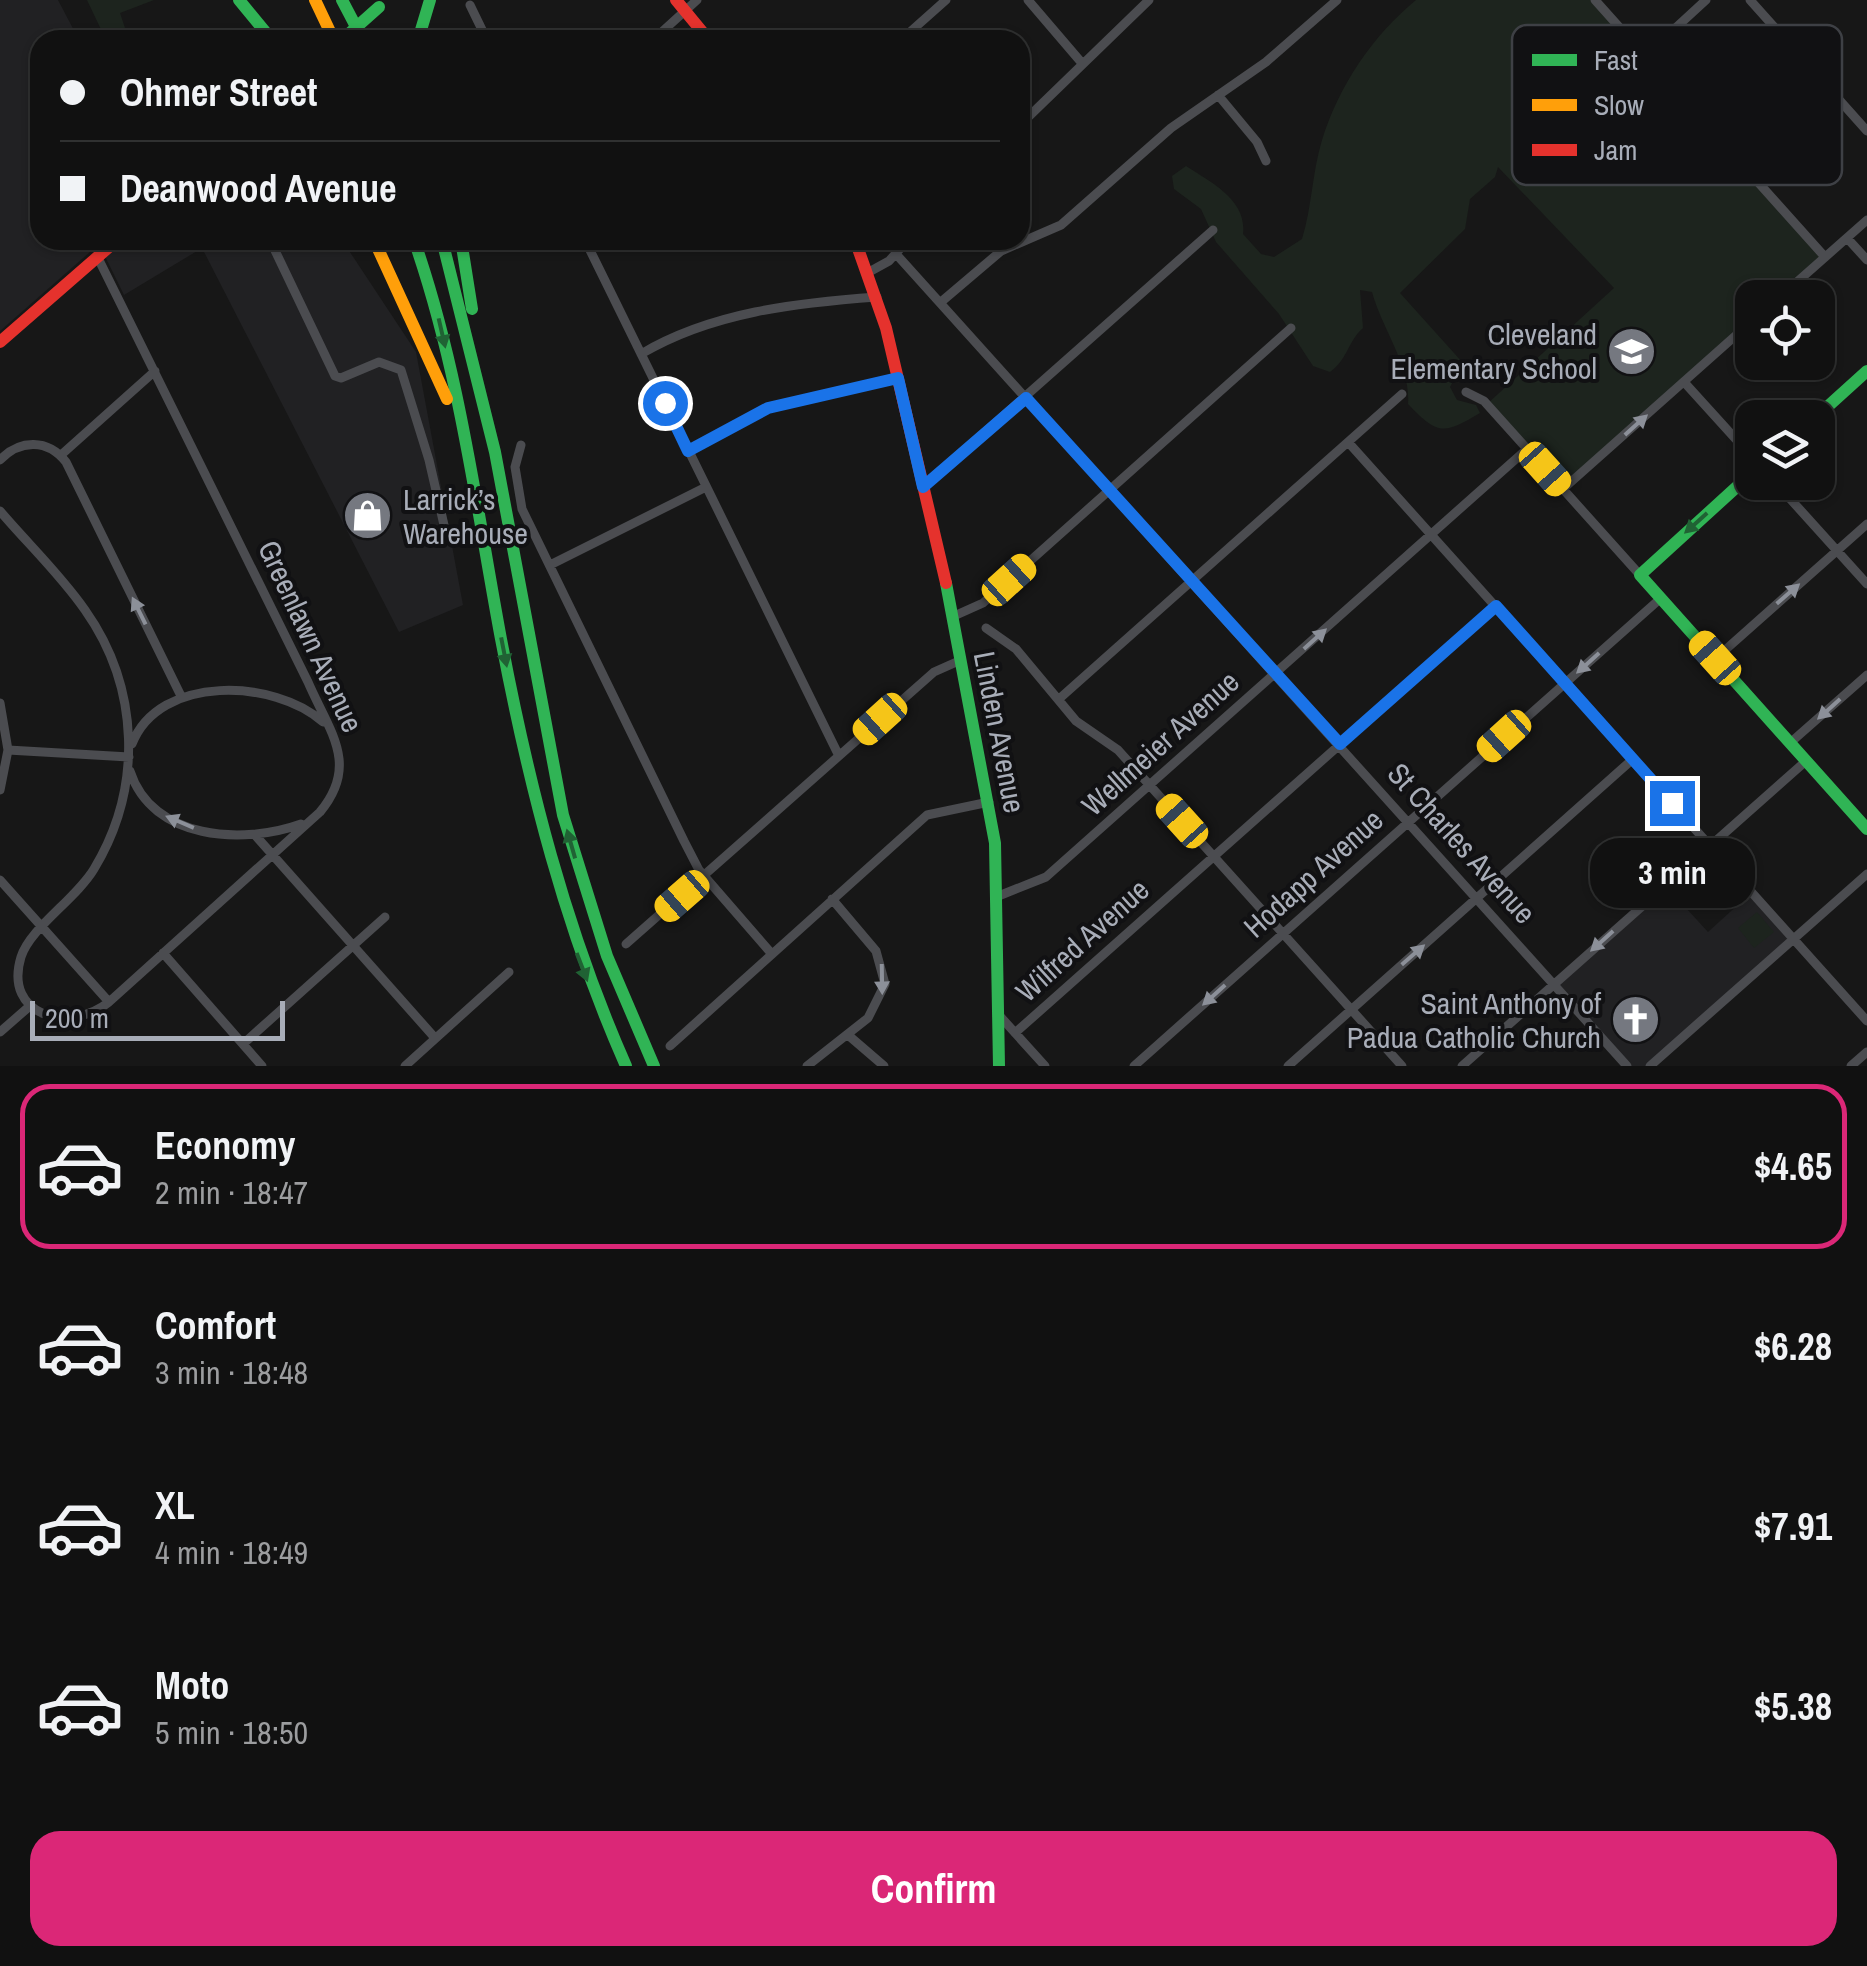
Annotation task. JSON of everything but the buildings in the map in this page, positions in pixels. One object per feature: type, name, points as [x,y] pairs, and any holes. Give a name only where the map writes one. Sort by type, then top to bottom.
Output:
[{"type":"main road","points":[[238,0],[264,30]]},
{"type":"main road","points":[[315,0],[332,30]]},
{"type":"main road","points":[[342,0],[358,30]]},
{"type":"main road","points":[[421,30],[430,0]]},
{"type":"main road","points":[[350,30],[383,2]]},
{"type":"main road","points":[[681,5],[700,30]]},
{"type":"main road","points":[[0,342],[104,250]]},
{"type":"main road","points":[[379,250],[434,364],[468,458]]},
{"type":"main road","points":[[417,250],[443,334],[545,851],[570,934],[626,1066]]},
{"type":"main road","points":[[444,250],[488,424]]},
{"type":"main road","points":[[462,250],[488,424],[563,816],[607,956],[654,1066]]},
{"type":"main road","name":"Linden Avenue","points":[[859,250],[877,297],[898,378],[954,616],[989,802],[996,897],[999,1066]]},
{"type":"main road","points":[[1835,400],[1867,372]]},
{"type":"main road","points":[[1735,488],[1640,575],[1867,829]]},
{"type":"street","points":[[661,30],[681,5],[697,0]]},
{"type":"street","points":[[912,30],[946,0]]},
{"type":"street","points":[[1028,0],[1081,62]]},
{"type":"street","points":[[1030,115],[1149,0]]},
{"type":"street","points":[[1030,238],[1061,224],[1170,128],[1266,62],[1336,0]]},
{"type":"street","points":[[1595,0],[1617,25]]},
{"type":"street","points":[[1679,25],[1706,0]]},
{"type":"street","points":[[1750,0],[1772,25]]},
{"type":"street","points":[[470,5],[481,30]]},
{"type":"street","points":[[1218,95],[1257,142],[1266,161]]},
{"type":"street","points":[[1842,103],[1867,131]]},
{"type":"street","points":[[1761,185],[1825,257]]},
{"type":"street","points":[[1799,280],[1867,220]]},
{"type":"street","points":[[923,487],[1214,230]]},
{"type":"street","points":[[1847,238],[1867,260]]},
{"type":"street","points":[[275,250],[338,378],[379,362],[401,370],[429,460],[447,538]]},
{"type":"street","points":[[590,250],[839,756]]},
{"type":"street","points":[[869,272],[899,250]]},
{"type":"street","points":[[941,302],[1003,250]]},
{"type":"street","name":"St Charles Avenue","points":[[896,254],[1627,1066]]},
{"type":"street","name":"Greenlawn Avenue","points":[[31,1005],[47,1016],[67,1021],[87,1017],[109,1002],[308,822],[331,798],[342,770],[326,726],[97,256]]},
{"type":"street","points":[[640,354],[703,324],[800,302],[877,297]]},
{"type":"street","points":[[954,616],[983,603],[1291,328]]},
{"type":"street","points":[[1563,489],[1735,336]]},
{"type":"street","points":[[60,456],[155,371]]},
{"type":"street","points":[[688,451],[768,408],[898,378]]},
{"type":"street","points":[[1684,382],[1735,438]]},
{"type":"street","points":[[1466,392],[1484,401],[1640,575]]},
{"type":"street","points":[[1059,699],[1402,394]]},
{"type":"street","points":[[1348,442],[1867,1021]]},
{"type":"street","points":[[2,454],[30,444],[49,447],[60,456],[182,698]]},
{"type":"street","points":[[522,445],[515,462],[518,498],[550,564],[704,876],[771,953]]},
{"type":"street","name":"Wellmeier Avenue","points":[[996,897],[1046,877],[1526,449]]},
{"type":"street","points":[[550,564],[706,487]]},
{"type":"street","points":[[1791,500],[1867,584]]},
{"type":"street","points":[[0,511],[75,596],[101,635],[120,684],[130,757],[140,794],[168,818],[203,831],[255,835],[308,822]]},
{"type":"street","points":[[1715,658],[1867,524]]},
{"type":"street","name":"Hodapp Avenue","points":[[1134,1066],[1661,598]]},
{"type":"street","name":"Wilfred Avenue","points":[[1016,1033],[1496,606]]},
{"type":"street","points":[[986,628],[1007,640],[1076,721],[1110,742],[1402,1066]]},
{"type":"street","points":[[626,944],[934,672],[961,660]]},
{"type":"street","points":[[1790,744],[1867,676]]},
{"type":"street","points":[[0,1032],[31,1005],[22,986],[19,965],[24,949],[80,889],[100,860],[116,822],[130,757],[145,721],[182,698],[234,691],[266,696],[309,712],[326,726]]},
{"type":"street","points":[[0,703],[8,750],[0,790]]},
{"type":"street","points":[[8,750],[130,757]]},
{"type":"street","points":[[1288,1066],[1633,759]]},
{"type":"street","points":[[1462,1066],[1806,761]]},
{"type":"street","points":[[670,1046],[928,815],[989,802]]},
{"type":"street","points":[[255,835],[435,1038]]},
{"type":"street","points":[[1650,1066],[1867,874]]},
{"type":"street","points":[[0,880],[109,1002]]},
{"type":"street","points":[[807,1066],[875,1011],[886,978],[876,951],[832,899]]},
{"type":"street","points":[[243,1044],[385,917]]},
{"type":"street","points":[[164,953],[262,1066]]},
{"type":"street","points":[[405,1066],[509,972]]},
{"type":"street","points":[[998,1014],[1046,1066]]},
{"type":"street","points":[[848,1034],[884,1066]]},
{"type":"street","points":[[1851,1066],[1867,1052]]},
{"type":"shaded area","points":[[0,0],[58,0],[74,30],[30,30],[30,250],[92,250],[0,331]]},
{"type":"shaded area","points":[[87,0],[154,0],[120,13],[126,30],[101,30]]},
{"type":"shaded area","points":[[1416,0],[1595,0],[1617,25],[1512,25],[1512,182],[1498,167],[1495,177],[1470,199],[1465,229],[1400,293],[1463,363],[1450,387],[1457,400],[1476,405],[1480,413],[1449,428],[1427,422],[1408,404],[1401,362],[1372,292],[1360,290],[1363,328],[1341,361],[1330,372],[1313,366],[1279,314],[1216,242],[1201,209],[1174,189],[1172,176],[1186,166],[1217,186],[1234,202],[1243,222],[1243,234],[1261,254],[1274,257],[1302,239],[1329,120],[1359,63],[1385,29]]},
{"type":"shaded area","points":[[1515,185],[1761,185],[1825,257],[1799,280],[1735,280],[1735,336],[1563,489],[1487,404],[1614,288]]},
{"type":"shaded area","points":[[102,250],[199,250],[124,295]]},
{"type":"shaded area","points":[[203,250],[349,250],[416,352],[463,605],[399,632]]},
{"type":"shaded area","points":[[1665,885],[1708,932],[1752,892],[1794,939],[1650,1066],[1627,1066],[1554,984]]},
{"type":"shaded area","points":[[1757,912],[1774,932],[1754,948],[1738,928]]},
{"type":"traffic: fast","points":[[239,0],[264,30]]},
{"type":"traffic: fast","points":[[342,0],[358,30]]},
{"type":"traffic: fast","points":[[421,30],[430,0]]},
{"type":"traffic: fast","points":[[353,30],[379,7]]},
{"type":"traffic: fast","points":[[417,250],[455,388],[501,639],[537,802],[567,909],[626,1066]]},
{"type":"traffic: fast","points":[[444,250],[495,452],[563,815],[607,956],[654,1066]]},
{"type":"traffic: fast","points":[[463,250],[472,309]]},
{"type":"traffic: fast","points":[[1835,400],[1867,371]]},
{"type":"traffic: fast","points":[[1735,488],[1640,575],[1867,829]]},
{"type":"traffic: fast","points":[[946,583],[995,843],[999,1066]]},
{"type":"traffic: slow","points":[[315,0],[329,30]]},
{"type":"traffic: slow","points":[[379,250],[447,399]]},
{"type":"traffic: jam","points":[[676,0],[701,30]]},
{"type":"traffic: jam","points":[[0,342],[106,250]]},
{"type":"traffic: jam","points":[[859,250],[886,328],[946,583]]},
{"type":"place","name":"Cleveland Elementary School","points":[[1632,351]]},
{"type":"place","name":"Larrick’s Warehouse","points":[[368,516]]},
{"type":"place","name":"Saint Anthony of Padua Catholic Church","points":[[1636,1020]]},
{"type":"route","points":[[665,403],[688,451],[768,408],[898,378],[923,487],[1026,398],[1340,744],[1496,606],[1672,803]]}]
